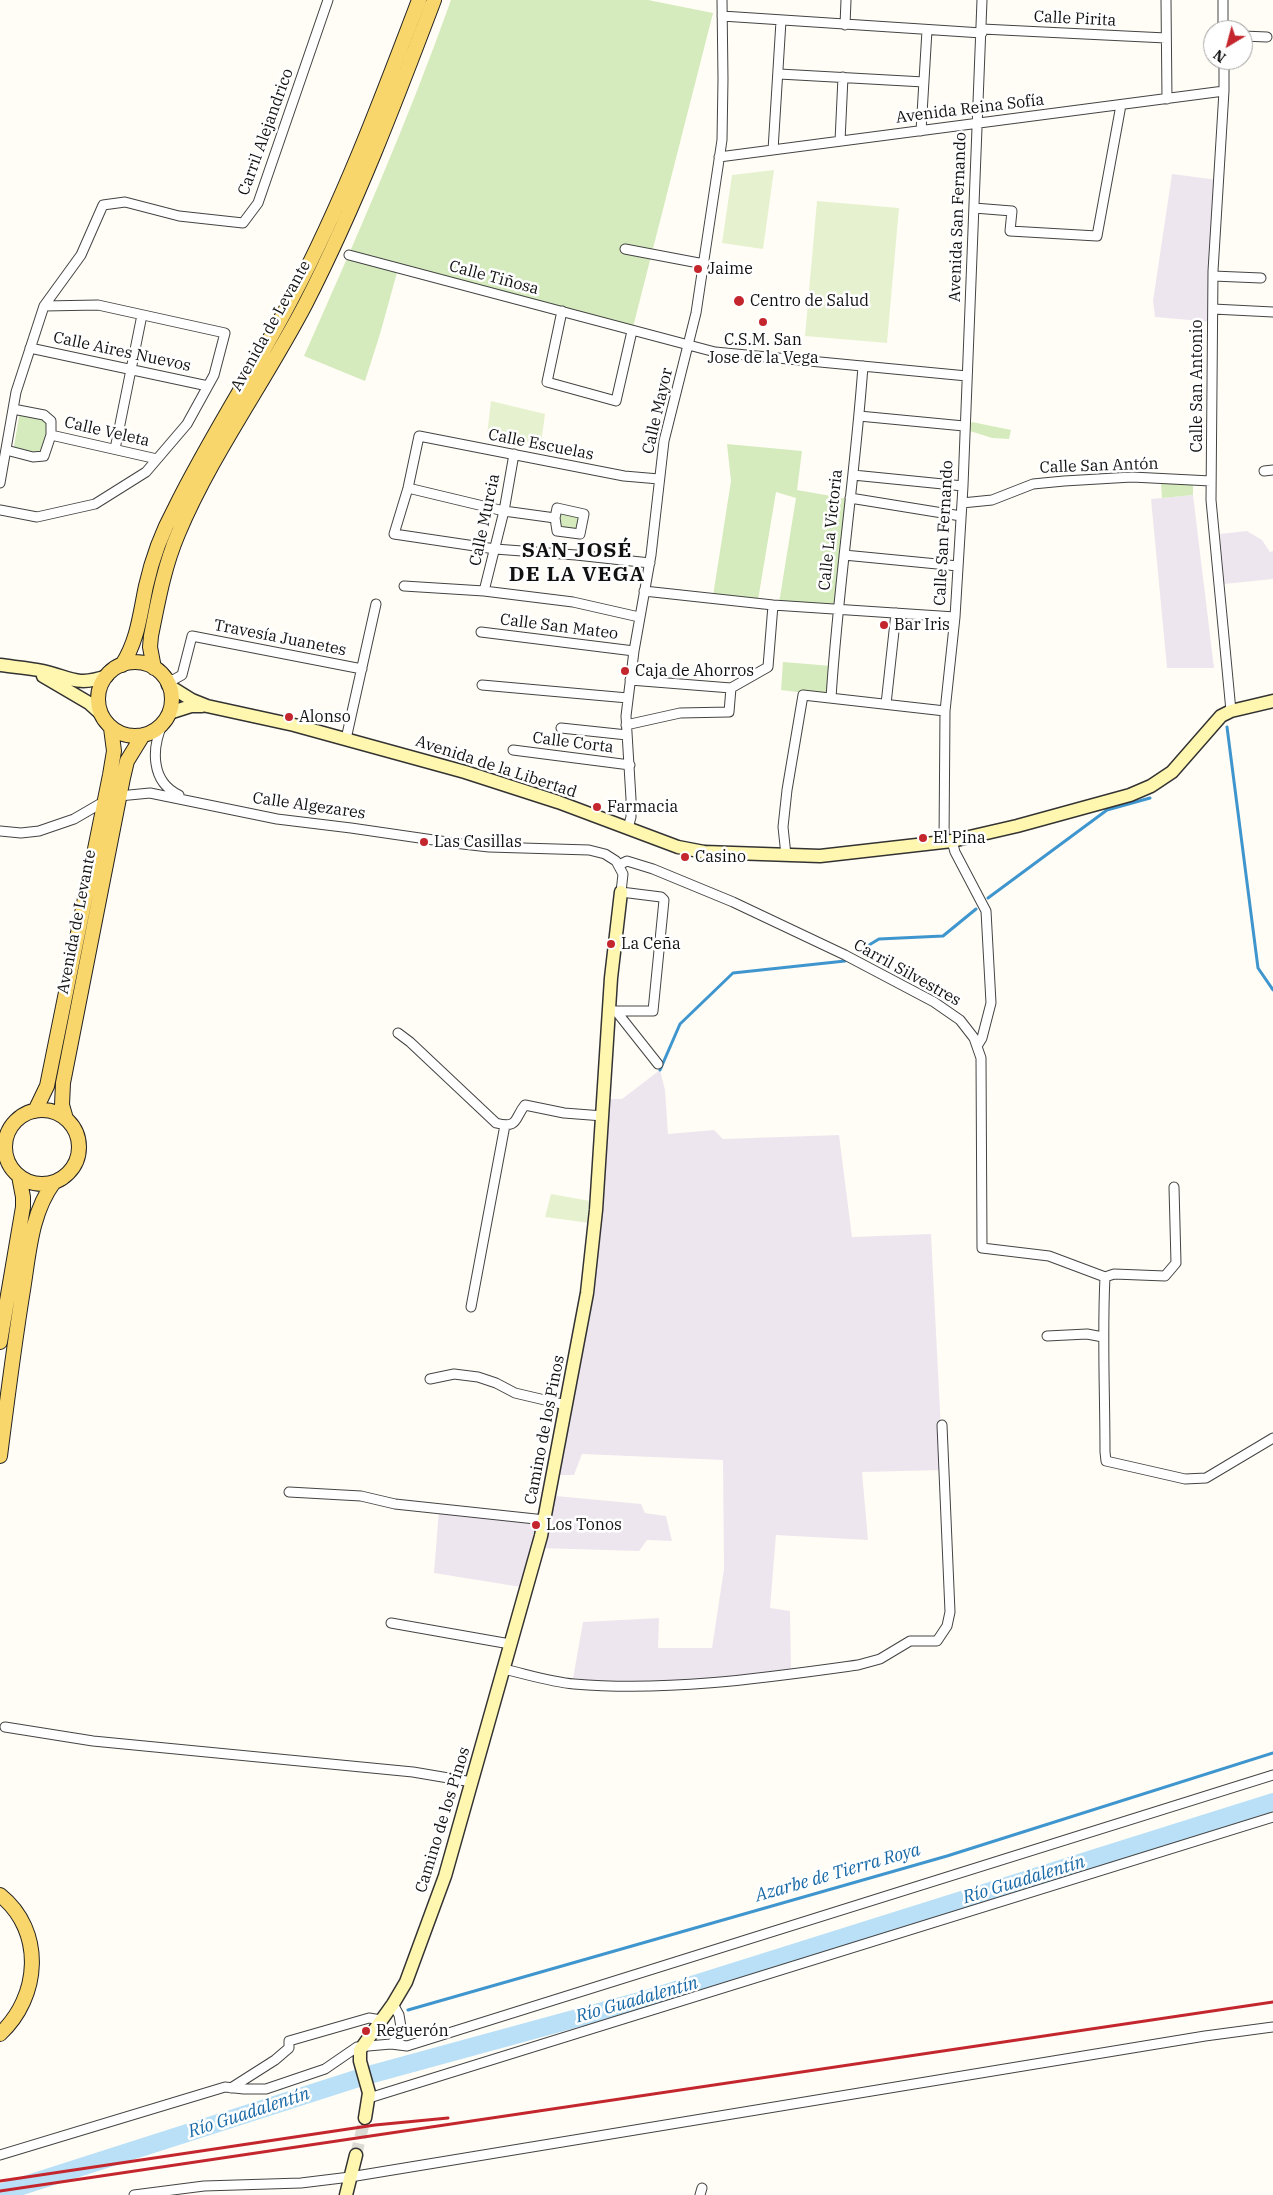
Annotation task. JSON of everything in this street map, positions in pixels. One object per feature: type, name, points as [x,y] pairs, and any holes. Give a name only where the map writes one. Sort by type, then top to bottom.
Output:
[{"type":"main road","name":"Avenida de Levante","points":[[122,665],[136,637],[148,578],[168,522],[197,464],[268,342],[319,245],[366,136],[419,0]]},
{"type":"main road","name":"Avenida de Levante","points":[[162,677],[150,647],[151,636],[166,565],[178,534],[209,472],[281,349],[332,250],[379,142],[434,0]]},
{"type":"main road","points":[[0,665],[50,672],[77,681],[89,681],[106,676],[122,665],[138,663],[162,677],[171,699],[166,718],[150,732],[143,735],[123,734],[111,728],[100,713],[89,703],[27,669]]},
{"type":"main road","points":[[100,713],[98,693],[106,676]]},
{"type":"main road","name":"Avenida de la Libertad","points":[[162,677],[192,700],[207,706],[346,739],[511,787],[694,851],[786,856],[831,855],[948,842],[1017,826],[1130,795],[1151,786],[1172,772],[1214,721],[1231,711],[1273,700]]},
{"type":"main road","name":"Avenida de la Libertad","points":[[166,718],[191,706],[207,706]]},
{"type":"main road","name":"Avenida de Levante","points":[[35,1111],[47,1086],[105,801],[113,760],[111,728]]},
{"type":"main road","name":"Avenida de Levante","points":[[66,1119],[62,1105],[63,1083],[127,761],[143,735]]},
{"type":"main road","name":"Camino de los Pinos","points":[[361,2047],[393,2004],[406,1982],[445,1876],[544,1520],[587,1293],[613,1010],[621,892]]},
{"type":"main road","points":[[0,1342],[24,1197],[19,1176],[7,1159],[6,1138],[16,1121],[35,1111],[54,1113],[66,1119],[77,1135],[78,1154],[70,1172],[54,1182],[39,1184],[19,1176]]},
{"type":"main road","points":[[0,1456],[16,1330],[35,1220],[42,1201],[54,1182]]},
{"type":"main road","points":[[0,1895],[13,1908],[27,1934],[32,1959],[31,1984],[19,2012],[0,2034]]},
{"type":"main road","points":[[361,2047],[360,2061],[369,2094],[365,2118]]},
{"type":"main road","points":[[346,2195],[356,2155]]},
{"type":"street","name":"Carril Alejandrico","points":[[44,306],[81,255],[103,205],[125,202],[179,216],[243,223],[258,203],[328,0]]},
{"type":"street","name":"Calle Mayor","points":[[628,828],[632,812],[630,764],[626,730],[630,680],[639,617],[650,563],[666,431],[689,345],[704,264],[719,157],[723,120],[722,0]]},
{"type":"street","points":[[845,25],[846,0]]},
{"type":"street","name":"Avenida San Fernando","points":[[967,376],[982,0]]},
{"type":"street","points":[[1166,0],[1167,99]]},
{"type":"street","points":[[1223,0],[1223,20]]},
{"type":"street","name":"Calle Pirita","points":[[722,16],[927,30],[1166,38]]},
{"type":"street","points":[[774,150],[781,21]]},
{"type":"street","points":[[921,131],[927,30]]},
{"type":"street","points":[[1253,36],[1267,37]]},
{"type":"street","name":"Calle San Antonio","points":[[1224,70],[1213,276],[1211,500],[1231,711]]},
{"type":"street","points":[[779,74],[924,82]]},
{"type":"street","points":[[840,141],[843,77]]},
{"type":"street","name":"Avenida Reina Sofía","points":[[719,157],[1224,91]]},
{"type":"street","points":[[974,208],[1012,211],[1010,231],[1097,236],[1121,105]]},
{"type":"street","points":[[625,249],[704,264]]},
{"type":"street","name":"Calle Tiñosa","points":[[349,255],[632,331],[728,354],[967,376]]},
{"type":"street","points":[[1213,276],[1261,278]]},
{"type":"street","points":[[0,483],[16,392],[44,306],[98,305],[225,333],[214,375],[208,386],[186,424],[146,472],[95,504],[37,517],[0,510]]},
{"type":"street","points":[[1213,309],[1273,312]]},
{"type":"street","points":[[562,311],[547,382],[616,401],[632,331]]},
{"type":"street","points":[[115,449],[142,315]]},
{"type":"street","name":"Calle Aires Nuevos","points":[[30,348],[208,386]]},
{"type":"street","name":"Calle La Victoria","points":[[831,698],[863,366]]},
{"type":"street","name":"Calle San Fernando","points":[[948,842],[945,711],[955,617],[967,376]]},
{"type":"street","name":"Calle Veleta","points":[[6,450],[33,457],[44,456],[51,435],[51,420],[44,415],[13,409]]},
{"type":"street","points":[[859,416],[964,426]]},
{"type":"street","name":"Calle Veleta","points":[[51,435],[157,459]]},
{"type":"street","name":"Calle Escuelas","points":[[408,488],[419,436],[624,476],[659,479]]},
{"type":"street","name":"Calle Murcia","points":[[484,591],[504,511],[514,454]]},
{"type":"street","points":[[852,475],[963,486]]},
{"type":"street","name":"Calle San Antón","points":[[962,504],[992,500],[1033,484],[1064,481],[1132,477],[1211,481]]},
{"type":"street","points":[[555,518],[504,511],[408,488],[394,534],[495,549],[650,563]]},
{"type":"street","points":[[850,498],[961,516]]},
{"type":"street","points":[[844,555],[958,566]]},
{"type":"street","points":[[404,586],[484,591],[573,602],[639,617]]},
{"type":"street","points":[[644,591],[774,605],[955,617]]},
{"type":"street","points":[[346,739],[376,604]]},
{"type":"street","points":[[630,680],[731,688],[768,667],[774,605]]},
{"type":"street","points":[[886,704],[896,613]]},
{"type":"street","name":"Calle San Mateo","points":[[481,632],[634,652]]},
{"type":"street","name":"Travesía Juanetes","points":[[162,677],[173,680],[182,675],[192,636],[362,669]]},
{"type":"street","points":[[482,685],[628,698]]},
{"type":"street","points":[[561,728],[626,730],[680,713],[729,712],[731,688]]},
{"type":"street","points":[[786,856],[783,827],[787,790],[803,695],[945,711]]},
{"type":"street","points":[[166,718],[155,749],[154,758],[157,772],[170,790],[189,800]]},
{"type":"street","name":"Calle Corta","points":[[513,750],[630,764]]},
{"type":"street","name":"Calle Algezares","points":[[0,831],[21,833],[39,831],[74,819],[105,801],[120,796],[150,792],[282,820],[472,845],[589,850],[605,854],[619,865]]},
{"type":"street","points":[[948,842],[986,911],[991,1003],[982,1038],[977,1046]]},
{"type":"street","name":"Carril Silvestres","points":[[619,865],[627,861],[674,877],[845,955],[934,1002],[960,1020],[974,1038],[981,1058],[982,1248],[1049,1256],[1105,1277]]},
{"type":"street","name":"Camino de los Pinos","points":[[619,865],[623,874],[621,892]]},
{"type":"street","points":[[613,1010],[653,1011],[664,900],[661,897],[621,892]]},
{"type":"street","points":[[613,1010],[658,1064]]},
{"type":"street","points":[[398,1033],[496,1123],[504,1125],[514,1124],[525,1105],[564,1113],[603,1116]]},
{"type":"street","points":[[471,1307],[504,1125]]},
{"type":"street","points":[[1174,1187],[1176,1263],[1165,1276],[1114,1274],[1105,1277],[1102,1312],[1105,1390],[1104,1452],[1106,1461],[1185,1479],[1206,1478],[1273,1438]]},
{"type":"street","points":[[1047,1336],[1087,1334],[1103,1337]]},
{"type":"street","points":[[430,1379],[454,1374],[478,1377],[496,1383],[515,1393],[566,1405]]},
{"type":"street","points":[[503,1669],[572,1684],[647,1686],[722,1682],[858,1665],[880,1659],[910,1641],[936,1641],[947,1626],[950,1612],[942,1425]]},
{"type":"street","points":[[289,1492],[361,1496],[395,1504],[544,1520]]},
{"type":"street","points":[[391,1623],[510,1644]]},
{"type":"street","points":[[5,1727],[93,1741],[413,1772],[472,1782]]},
{"type":"street","points":[[0,2155],[225,2087],[244,2090],[266,2089],[325,2069],[355,2048],[391,2044],[407,2046],[1273,1775]]},
{"type":"street","points":[[369,2094],[1273,1818]]},
{"type":"street","points":[[391,2044],[397,2038],[401,2027],[399,2015],[393,2004]]},
{"type":"street","points":[[231,2088],[275,2060],[289,2048],[288,2041],[369,2018],[381,2020]]},
{"type":"street","points":[[134,2195],[204,2186],[301,2183],[350,2177],[1205,2036],[1273,2027]]},
{"type":"shaded area","points":[[1172,174],[1218,180],[1213,322],[1155,317],[1153,301]]},
{"type":"shaded area","points":[[1193,495],[1214,668],[1167,668],[1151,499]]},
{"type":"shaded area","points":[[1247,531],[1262,540],[1270,552],[1273,551],[1273,579],[1224,584],[1220,534]]},
{"type":"shaded area","points":[[660,1070],[665,1090],[668,1134],[714,1130],[723,1139],[839,1135],[852,1237],[931,1234],[943,1470],[862,1472],[868,1540],[776,1535],[770,1608],[790,1611],[791,1669],[722,1682],[572,1684],[583,1622],[659,1618],[658,1648],[712,1648],[724,1569],[723,1460],[582,1454],[574,1475],[559,1475],[556,1496],[641,1504],[645,1513],[666,1516],[672,1541],[647,1540],[639,1551],[538,1548],[527,1588],[434,1573],[439,1509],[544,1520],[582,1323],[604,1099],[622,1099]]},
{"type":"green space","points":[[451,0],[648,0],[713,13],[632,331],[398,269],[365,381],[304,356],[399,135]]},
{"type":"green space","points":[[774,170],[763,249],[722,243],[732,175]]},
{"type":"green space","points":[[817,201],[899,208],[887,343],[805,336]]},
{"type":"green space","points":[[491,401],[545,414],[541,444],[487,435]]},
{"type":"green space","points":[[20,411],[51,421],[44,456],[13,452]]},
{"type":"green space","points":[[972,422],[1011,430],[1009,439],[992,438],[970,431],[968,426]]},
{"type":"green space","points":[[727,444],[802,451],[797,490],[848,499],[837,608],[779,603],[796,498],[776,492],[758,600],[713,596],[731,481]]},
{"type":"green space","points":[[1161,483],[1193,484],[1193,495],[1162,498]]},
{"type":"green space","points":[[559,510],[582,515],[579,529],[557,526]]},
{"type":"green space","points":[[783,662],[832,666],[829,696],[781,690]]},
{"type":"green space","points":[[551,1194],[590,1201],[590,1223],[545,1217]]},
{"type":"waterway","points":[[1227,727],[1258,968],[1273,990]]},
{"type":"waterway","points":[[988,898],[1107,810],[1150,798]]},
{"type":"waterway","points":[[869,945],[879,939],[943,936],[976,909]]},
{"type":"waterway","points":[[660,1070],[680,1024],[733,973],[845,961]]},
{"type":"waterway","name":"Azarbe de Tierra Roya","points":[[408,2010],[947,1856],[1273,1753]]},
{"type":"waterway","name":"Río Guadalentín","points":[[0,2193],[365,2076],[647,1999],[1273,1802]]},
{"type":"tunnel","points":[[356,2155],[365,2118]]},
{"type":"railway","points":[[0,2191],[1273,2002]]},
{"type":"railway","points":[[0,2181],[375,2125],[448,2118]]},
{"type":"place","name":"Jaime","points":[[698,269]]},
{"type":"place","name":"Centro de Salud","points":[[739,301]]},
{"type":"place","name":"C.S.M. San Jose de la Vega","points":[[763,322]]},
{"type":"place","name":"Bar Iris","points":[[884,625]]},
{"type":"place","name":"Caja de Ahorros","points":[[625,671]]},
{"type":"place","name":"Alonso","points":[[289,717]]},
{"type":"place","name":"Farmacia","points":[[597,807]]},
{"type":"place","name":"El Pina","points":[[923,838]]},
{"type":"place","name":"Las Casillas","points":[[424,842]]},
{"type":"place","name":"Casino","points":[[685,857]]},
{"type":"place","name":"La Ceña","points":[[611,944]]},
{"type":"place","name":"Los Tonos","points":[[536,1525]]},
{"type":"place","name":"Reguerón","points":[[366,2031]]},
{"type":"district","name":"SAN JOSÉ DE LA VEGA","points":[[577,563]]}]
